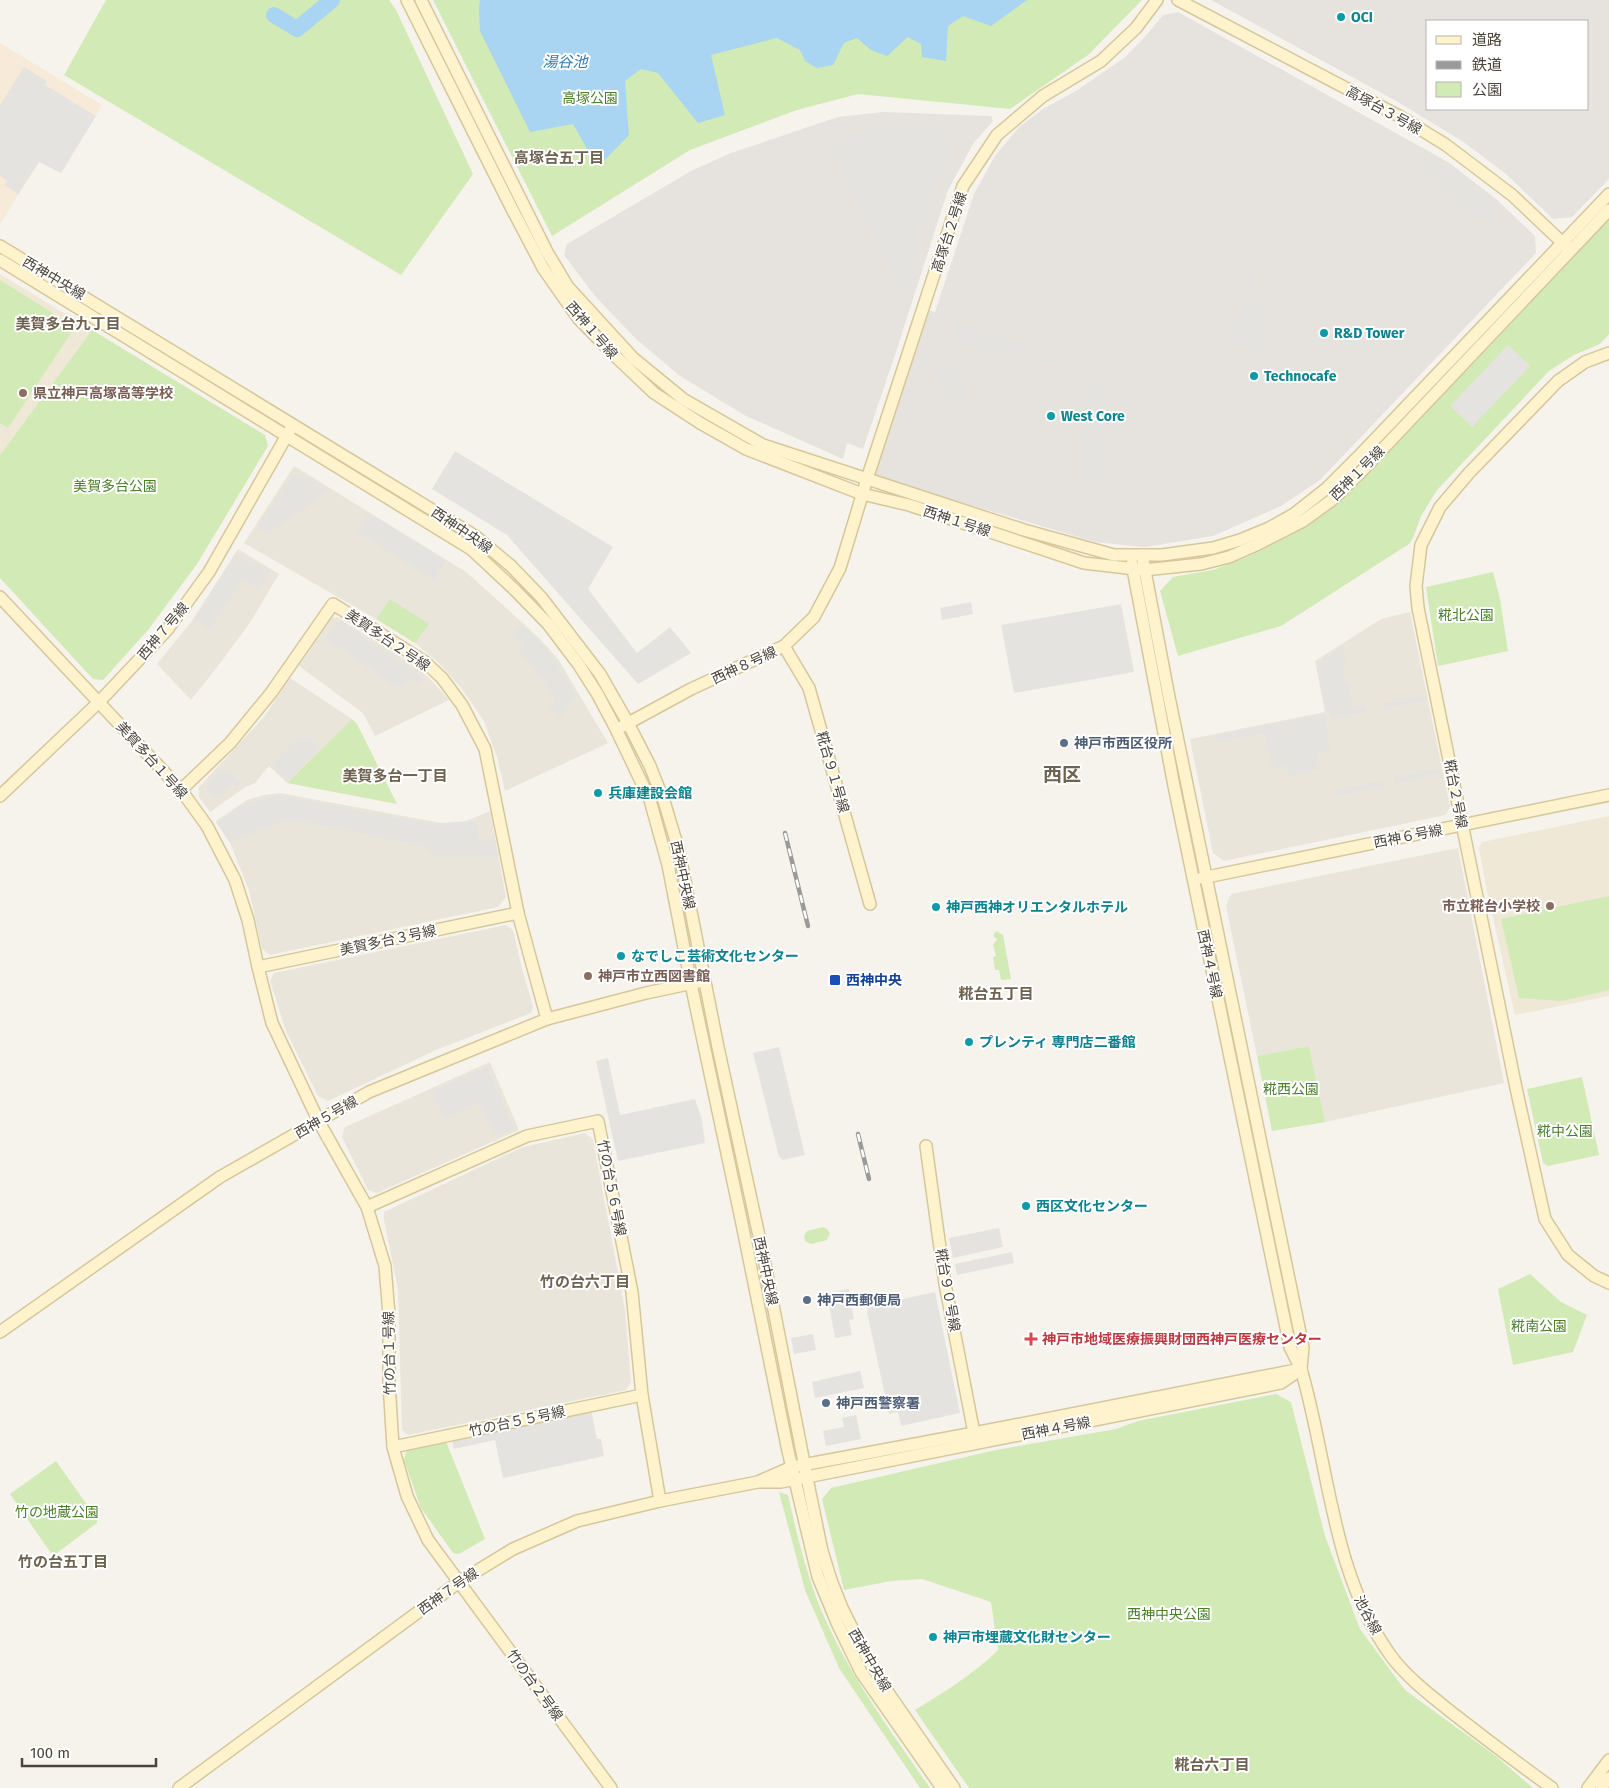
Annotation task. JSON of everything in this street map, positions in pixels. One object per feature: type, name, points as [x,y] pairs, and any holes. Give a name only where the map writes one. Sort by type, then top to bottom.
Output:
[{"type":"street","name":"西神１号線","points":[[407,0],[539,260],[578,318],[654,393],[700,423],[746,448],[862,494],[909,505],[1084,563],[1138,570],[1200,564],[1229,557],[1280,534],[1303,521],[1332,500],[1360,473],[1566,246],[1609,194]]},
{"type":"street","name":"西神１号線","points":[[421,0],[547,252],[568,288],[633,358],[683,399],[763,445],[1024,530],[1114,555],[1162,555],[1213,548],[1240,540],[1269,528],[1294,514],[1327,488],[1566,246],[1609,210]]},
{"type":"street","name":"高塚台２号線","points":[[862,494],[963,186],[997,135],[1042,96],[1101,61],[1136,28],[1157,0]]},
{"type":"street","name":"高塚台３号線","points":[[1178,0],[1399,116],[1438,140],[1512,196],[1566,246]]},
{"type":"street","name":"西神中央線","points":[[0,246],[294,424],[474,536],[512,566],[541,597],[600,674],[650,766],[664,801],[678,851],[764,1259],[804,1465],[801,1478],[818,1577],[838,1626],[860,1672],[942,1788]]},
{"type":"street","name":"西神中央線","points":[[0,260],[471,549],[548,624],[598,695],[650,800],[661,836],[792,1467],[801,1478],[829,1573],[850,1625],[867,1658],[954,1788]]},
{"type":"street","name":"糀台２号線","points":[[1609,354],[1585,362],[1558,381],[1440,507],[1421,545],[1416,586],[1418,608],[1462,825],[1545,1219],[1568,1255],[1594,1276],[1609,1282]]},
{"type":"street","name":"西神７号線","points":[[0,796],[99,702],[167,630],[208,572],[294,424]]},
{"type":"street","name":"西神８号線","points":[[616,729],[691,689],[780,647],[814,617],[840,568],[862,494]]},
{"type":"street","name":"西神４号線","points":[[1137,555],[1138,570],[1193,880],[1290,1347],[1301,1369]]},
{"type":"street","name":"西神４号線","points":[[758,1482],[781,1482],[1281,1383],[1301,1369],[1303,1347],[1207,877],[1138,570]]},
{"type":"street","name":"美賀多台１号線","points":[[0,597],[181,790],[206,826],[234,880],[248,920],[272,1023],[319,1122]]},
{"type":"street","name":"美賀多台２号線","points":[[181,790],[236,736],[271,693],[333,604],[425,662],[442,678],[462,705],[485,749],[518,913],[547,1019]]},
{"type":"street","name":"糀台９１号線","points":[[780,647],[809,688],[870,904]]},
{"type":"street","name":"西神６号線","points":[[1193,880],[1609,795]]},
{"type":"street","name":"美賀多台３号線","points":[[258,968],[518,913]]},
{"type":"street","name":"西神５号線","points":[[0,1332],[220,1177],[369,1092],[547,1019],[646,993],[705,981]]},
{"type":"street","name":"竹の台５６号線","points":[[366,1207],[527,1136],[598,1121],[632,1292],[642,1395],[660,1501]]},
{"type":"street","name":"竹の台１号線","points":[[319,1122],[366,1207],[385,1270],[389,1315],[389,1383],[392,1447],[407,1496],[428,1540],[459,1582]]},
{"type":"street","name":"糀台９０号線","points":[[926,1146],[945,1284],[974,1433]]},
{"type":"street","name":"西神４号線","points":[[758,1482],[792,1467],[1301,1369]]},
{"type":"street","name":"池谷線","points":[[1301,1369],[1336,1522],[1356,1594],[1375,1630],[1392,1657],[1426,1691],[1504,1754],[1552,1788]]},
{"type":"street","name":"竹の台５５号線","points":[[392,1447],[642,1395]]},
{"type":"street","name":"西神７号線","points":[[179,1788],[459,1582],[513,1549],[576,1521],[660,1501],[758,1482]]},
{"type":"street","name":"竹の台２号線","points":[[459,1582],[611,1788]]},
{"type":"street","points":[[1588,1788],[1609,1760]]},
{"type":"street","points":[[1601,1788],[1609,1778]]},
{"type":"shaded area","points":[[1211,0],[1609,0],[1609,179],[1572,217],[1553,219],[1505,173],[1462,141],[1398,102]]},
{"type":"shaded area","points":[[1178,12],[1448,162],[1496,199],[1535,236],[1536,253],[1320,480],[1281,506],[1213,536],[1145,547],[1095,542],[873,476],[929,310],[935,312],[974,194],[995,156],[1019,127],[1043,109],[1076,91],[1124,58],[1163,15]]},
{"type":"shaded area","points":[[0,43],[102,105],[61,173],[39,162],[0,224]]},
{"type":"shaded area","points":[[24,67],[47,81],[45,85],[96,116],[61,173],[39,162],[18,194],[4,185],[7,181],[0,176],[0,105]]},
{"type":"shaded area","points":[[883,112],[991,116],[993,121],[973,144],[948,190],[863,449],[847,443],[843,459],[746,416],[680,376],[636,339],[595,296],[564,255],[567,244],[691,171],[731,153],[838,117]]},
{"type":"shaded area","points":[[940,123],[957,149],[939,174],[908,290],[902,289],[833,157],[844,134]]},
{"type":"shaded area","points":[[1435,157],[1502,211],[1489,224],[1440,184],[1423,173]]},
{"type":"shaded area","points":[[1359,163],[1364,167],[1342,190],[1337,186]]},
{"type":"shaded area","points":[[1416,184],[1421,189],[1394,216],[1390,211]]},
{"type":"shaded area","points":[[1332,190],[1337,195],[1277,257],[1272,253]]},
{"type":"shaded area","points":[[1363,193],[1383,211],[1378,216],[1359,198]]},
{"type":"shaded area","points":[[1427,194],[1432,198],[1358,278],[1353,274]]},
{"type":"shaded area","points":[[1343,202],[1348,207],[1288,268],[1283,264]]},
{"type":"shaded area","points":[[1266,259],[1271,264],[1214,325],[1209,320]]},
{"type":"shaded area","name":"県立神戸高塚高等学校","points":[[0,274],[92,330],[0,455]]},
{"type":"shaded area","points":[[1246,303],[1264,309],[1260,322],[1272,326],[1268,339],[1265,338],[1261,353],[1229,343],[1238,316]]},
{"type":"shaded area","points":[[951,321],[1078,361],[1076,366],[1021,349],[1017,361],[946,338]]},
{"type":"shaded area","points":[[1508,345],[1530,366],[1472,427],[1450,406]]},
{"type":"shaded area","points":[[938,366],[968,376],[965,384],[971,386],[966,400],[930,388]]},
{"type":"shaded area","points":[[1097,381],[1105,381],[1104,479],[1080,479],[1083,387],[1096,387]]},
{"type":"shaded area","points":[[455,451],[613,547],[588,589],[637,653],[670,627],[691,653],[638,684],[507,535],[432,489]]},
{"type":"shaded area","points":[[294,466],[466,572],[539,638],[558,659],[608,743],[505,791],[497,757],[484,721],[462,689],[438,662],[415,643],[428,624],[390,599],[376,619],[244,543]]},
{"type":"shaded area","points":[[300,474],[329,490],[268,534],[258,528],[292,475],[298,478]]},
{"type":"shaded area","points":[[369,513],[446,561],[434,580],[357,532]]},
{"type":"shaded area","points":[[238,549],[279,574],[249,624],[191,700],[157,664],[191,622]]},
{"type":"shaded area","points":[[235,554],[251,563],[254,560],[271,572],[259,589],[243,579],[210,629],[195,620]]},
{"type":"shaded area","points":[[971,602],[973,614],[942,620],[940,608]]},
{"type":"shaded area","points":[[1121,604],[1134,672],[1014,693],[1001,625]]},
{"type":"shaded area","points":[[1410,612],[1450,807],[1446,815],[1224,861],[1213,853],[1190,739],[1325,712],[1315,661],[1381,619]]},
{"type":"shaded area","points":[[337,617],[413,665],[428,677],[449,700],[375,736],[363,713],[299,666],[332,618]]},
{"type":"shaded area","points":[[339,621],[423,678],[419,684],[410,678],[401,690],[326,639]]},
{"type":"shaded area","points":[[521,626],[532,633],[549,653],[576,694],[561,716],[549,708],[556,700],[534,667],[519,651],[524,645],[512,636]]},
{"type":"shaded area","points":[[1343,647],[1347,660],[1343,667],[1344,680],[1349,685],[1353,706],[1326,712],[1316,664]]},
{"type":"shaded area","points":[[290,678],[352,719],[287,783],[269,766],[255,783],[244,788],[210,812],[199,797],[199,787],[264,717]]},
{"type":"shaded area","points":[[1424,695],[1425,701],[1383,709],[1382,703]]},
{"type":"shaded area","points":[[1366,705],[1367,712],[1331,719],[1330,712]]},
{"type":"shaded area","points":[[1325,714],[1330,751],[1317,754],[1320,769],[1288,776],[1286,766],[1272,769],[1265,733],[1217,742],[1215,736]]},
{"type":"shaded area","points":[[308,736],[320,748],[287,781],[271,765],[300,737],[304,740]]},
{"type":"shaded area","points":[[1441,768],[1442,774],[1395,784],[1394,777]]},
{"type":"shaded area","points":[[227,769],[241,783],[237,787],[233,783],[219,799],[206,787],[220,771],[223,773]]},
{"type":"shaded area","points":[[1383,780],[1384,787],[1337,796],[1336,790]]},
{"type":"shaded area","points":[[280,793],[441,823],[466,821],[490,811],[506,897],[498,907],[270,955],[262,949],[249,890],[230,843],[216,821],[247,800]]},
{"type":"shaded area","points":[[277,795],[437,825],[476,821],[480,841],[495,839],[498,857],[437,856],[418,845],[289,819],[230,843],[216,822],[246,803]]},
{"type":"shaded area","name":"市立糀台小学校","points":[[1609,816],[1609,996],[1515,1015],[1479,848],[1482,842]]},
{"type":"shaded area","points":[[1458,848],[1504,1083],[1325,1122],[1309,1046],[1257,1056],[1226,906],[1231,894]]},
{"type":"shaded area","points":[[506,925],[513,930],[533,1006],[531,1013],[436,1050],[328,1101],[318,1096],[286,1031],[270,981],[274,973]]},
{"type":"shaded area","points":[[779,1047],[805,1155],[783,1160],[779,1157],[753,1053]]},
{"type":"shaded area","points":[[608,1058],[620,1115],[695,1099],[702,1120],[705,1143],[618,1161],[596,1061]]},
{"type":"shaded area","points":[[490,1062],[519,1130],[377,1193],[368,1190],[342,1137],[345,1127]]},
{"type":"shaded area","points":[[487,1067],[514,1128],[495,1136],[480,1103],[445,1119],[432,1091]]},
{"type":"shaded area","points":[[585,1133],[593,1140],[625,1310],[631,1382],[626,1390],[408,1435],[402,1430],[398,1289],[384,1212],[523,1147]]},
{"type":"shaded area","points":[[999,1228],[1003,1247],[953,1258],[949,1238]]},
{"type":"shaded area","points":[[1012,1252],[1014,1263],[957,1275],[955,1264]]},
{"type":"shaded area","points":[[849,1289],[854,1319],[849,1320],[852,1335],[835,1338],[827,1293]]},
{"type":"shaded area","points":[[935,1292],[960,1413],[901,1426],[898,1412],[889,1414],[867,1312],[870,1306]]},
{"type":"shaded area","points":[[813,1334],[816,1350],[794,1354],[791,1338]]},
{"type":"shaded area","points":[[860,1371],[864,1388],[815,1398],[812,1382]]},
{"type":"shaded area","points":[[591,1410],[597,1439],[601,1439],[604,1456],[503,1478],[495,1440],[454,1449],[452,1440]]},
{"type":"shaded area","points":[[856,1415],[861,1439],[826,1446],[823,1431],[844,1427],[842,1418]]},
{"type":"green space","points":[[106,0],[389,0],[396,10],[473,174],[401,275],[64,75]]},
{"type":"green space","name":"高塚公園","points":[[433,0],[1142,0],[1088,55],[1010,109],[858,94],[797,110],[690,150],[552,236]]},
{"type":"green space","points":[[1609,219],[1609,334],[1600,344],[1574,355],[1549,371],[1437,490],[1421,516],[1409,544],[1281,626],[1178,656],[1160,591],[1173,577],[1213,570],[1248,557],[1321,517],[1356,487]]},
{"type":"green space","name":"県立神戸高塚高等学校","points":[[0,280],[75,327],[8,428],[0,423]]},
{"type":"green space","name":"美賀多台公園","points":[[92,330],[265,435],[268,446],[197,564],[148,630],[103,680],[93,679],[0,578],[0,455]]},
{"type":"green space","name":"糀北公園","points":[[1493,572],[1500,599],[1508,651],[1438,666],[1426,587]]},
{"type":"green space","points":[[390,599],[429,624],[415,643],[376,619]]},
{"type":"green space","points":[[352,719],[357,724],[397,804],[287,783]]},
{"type":"green space","points":[[1609,896],[1609,990],[1562,1001],[1519,998],[1501,919]]},
{"type":"green space","points":[[996,931],[1003,935],[1011,979],[1001,980],[999,970],[995,970],[993,957],[996,956],[993,945],[997,939],[993,936]]},
{"type":"green space","name":"糀西公園","points":[[1309,1046],[1325,1122],[1272,1131],[1257,1056]]},
{"type":"green space","name":"糀中公園","points":[[1582,1077],[1599,1155],[1548,1166],[1543,1163],[1527,1089]]},
{"type":"green space","points":[[823,1227],[830,1233],[827,1240],[811,1244],[805,1241],[804,1236],[807,1231]]},
{"type":"green space","name":"糀南公園","points":[[1530,1274],[1561,1302],[1587,1315],[1573,1352],[1513,1365],[1498,1289]]},
{"type":"green space","name":"西神中央公園","points":[[1276,1394],[1291,1402],[1325,1536],[1360,1629],[1405,1690],[1497,1757],[1533,1788],[969,1788],[915,1710],[969,1675],[998,1650],[991,1602],[922,1579],[891,1581],[844,1590],[822,1499],[831,1488],[996,1450],[1116,1429],[1138,1421]]},
{"type":"green space","points":[[445,1439],[485,1539],[459,1554],[453,1553],[421,1508],[404,1460],[407,1449]]},
{"type":"green space","name":"竹の地蔵公園","points":[[56,1461],[97,1519],[97,1523],[53,1556],[10,1494]]},
{"type":"green space","points":[[779,1492],[788,1495],[809,1577],[820,1608],[838,1645],[875,1707],[930,1788],[920,1788],[839,1668],[805,1590]]},
{"type":"water","name":"湯谷池","points":[[480,0],[1027,0],[991,26],[963,16],[948,26],[946,61],[922,57],[921,44],[908,37],[887,56],[871,50],[857,38],[844,43],[833,65],[817,68],[805,61],[800,50],[777,38],[711,55],[725,115],[698,123],[658,73],[641,69],[625,81],[629,135],[602,163],[591,156],[573,124],[530,132],[480,31]]},
{"type":"waterway","points":[[274,15],[297,29],[332,0]]},
{"type":"railway","points":[[785,833],[808,926]]},
{"type":"railway","points":[[858,1134],[869,1179]]},
{"type":"place","name":"OCI","points":[[1341,17]]},
{"type":"place","name":"R&D Tower","points":[[1324,333]]},
{"type":"place","name":"Technocafe","points":[[1254,376]]},
{"type":"place","name":"県立神戸高塚高等学校","points":[[23,393]]},
{"type":"place","name":"West Core","points":[[1051,416]]},
{"type":"place","name":"神戸市西区役所","points":[[1064,743]]},
{"type":"place","name":"兵庫建設会館","points":[[598,793]]},
{"type":"place","name":"市立糀台小学校","points":[[1550,906]]},
{"type":"place","name":"神戸西神オリエンタルホテル","points":[[936,907]]},
{"type":"place","name":"なでしこ芸術文化センター","points":[[621,956]]},
{"type":"place","name":"神戸市立西図書館","points":[[588,976]]},
{"type":"place","name":"西神中央","points":[[835,980]]},
{"type":"place","name":"プレンティ 専門店二番館","points":[[969,1042]]},
{"type":"place","name":"西区文化センター","points":[[1026,1206]]},
{"type":"place","name":"神戸西郵便局","points":[[807,1300]]},
{"type":"place","name":"神戸市地域医療振興財団西神戸医療センター","points":[[1031,1339]]},
{"type":"place","name":"神戸西警察署","points":[[826,1403]]},
{"type":"place","name":"神戸市埋蔵文化財センター","points":[[933,1637]]},
{"type":"district","name":"高塚台五丁目","points":[[559,158]]},
{"type":"district","name":"美賀多台九丁目","points":[[68,324]]},
{"type":"district","name":"西区","points":[[1062,774]]},
{"type":"district","name":"美賀多台一丁目","points":[[395,776]]},
{"type":"district","name":"糀台五丁目","points":[[996,994]]},
{"type":"district","name":"竹の台六丁目","points":[[585,1282]]},
{"type":"district","name":"竹の台五丁目","points":[[63,1562]]},
{"type":"district","name":"糀台六丁目","points":[[1212,1765]]}]
